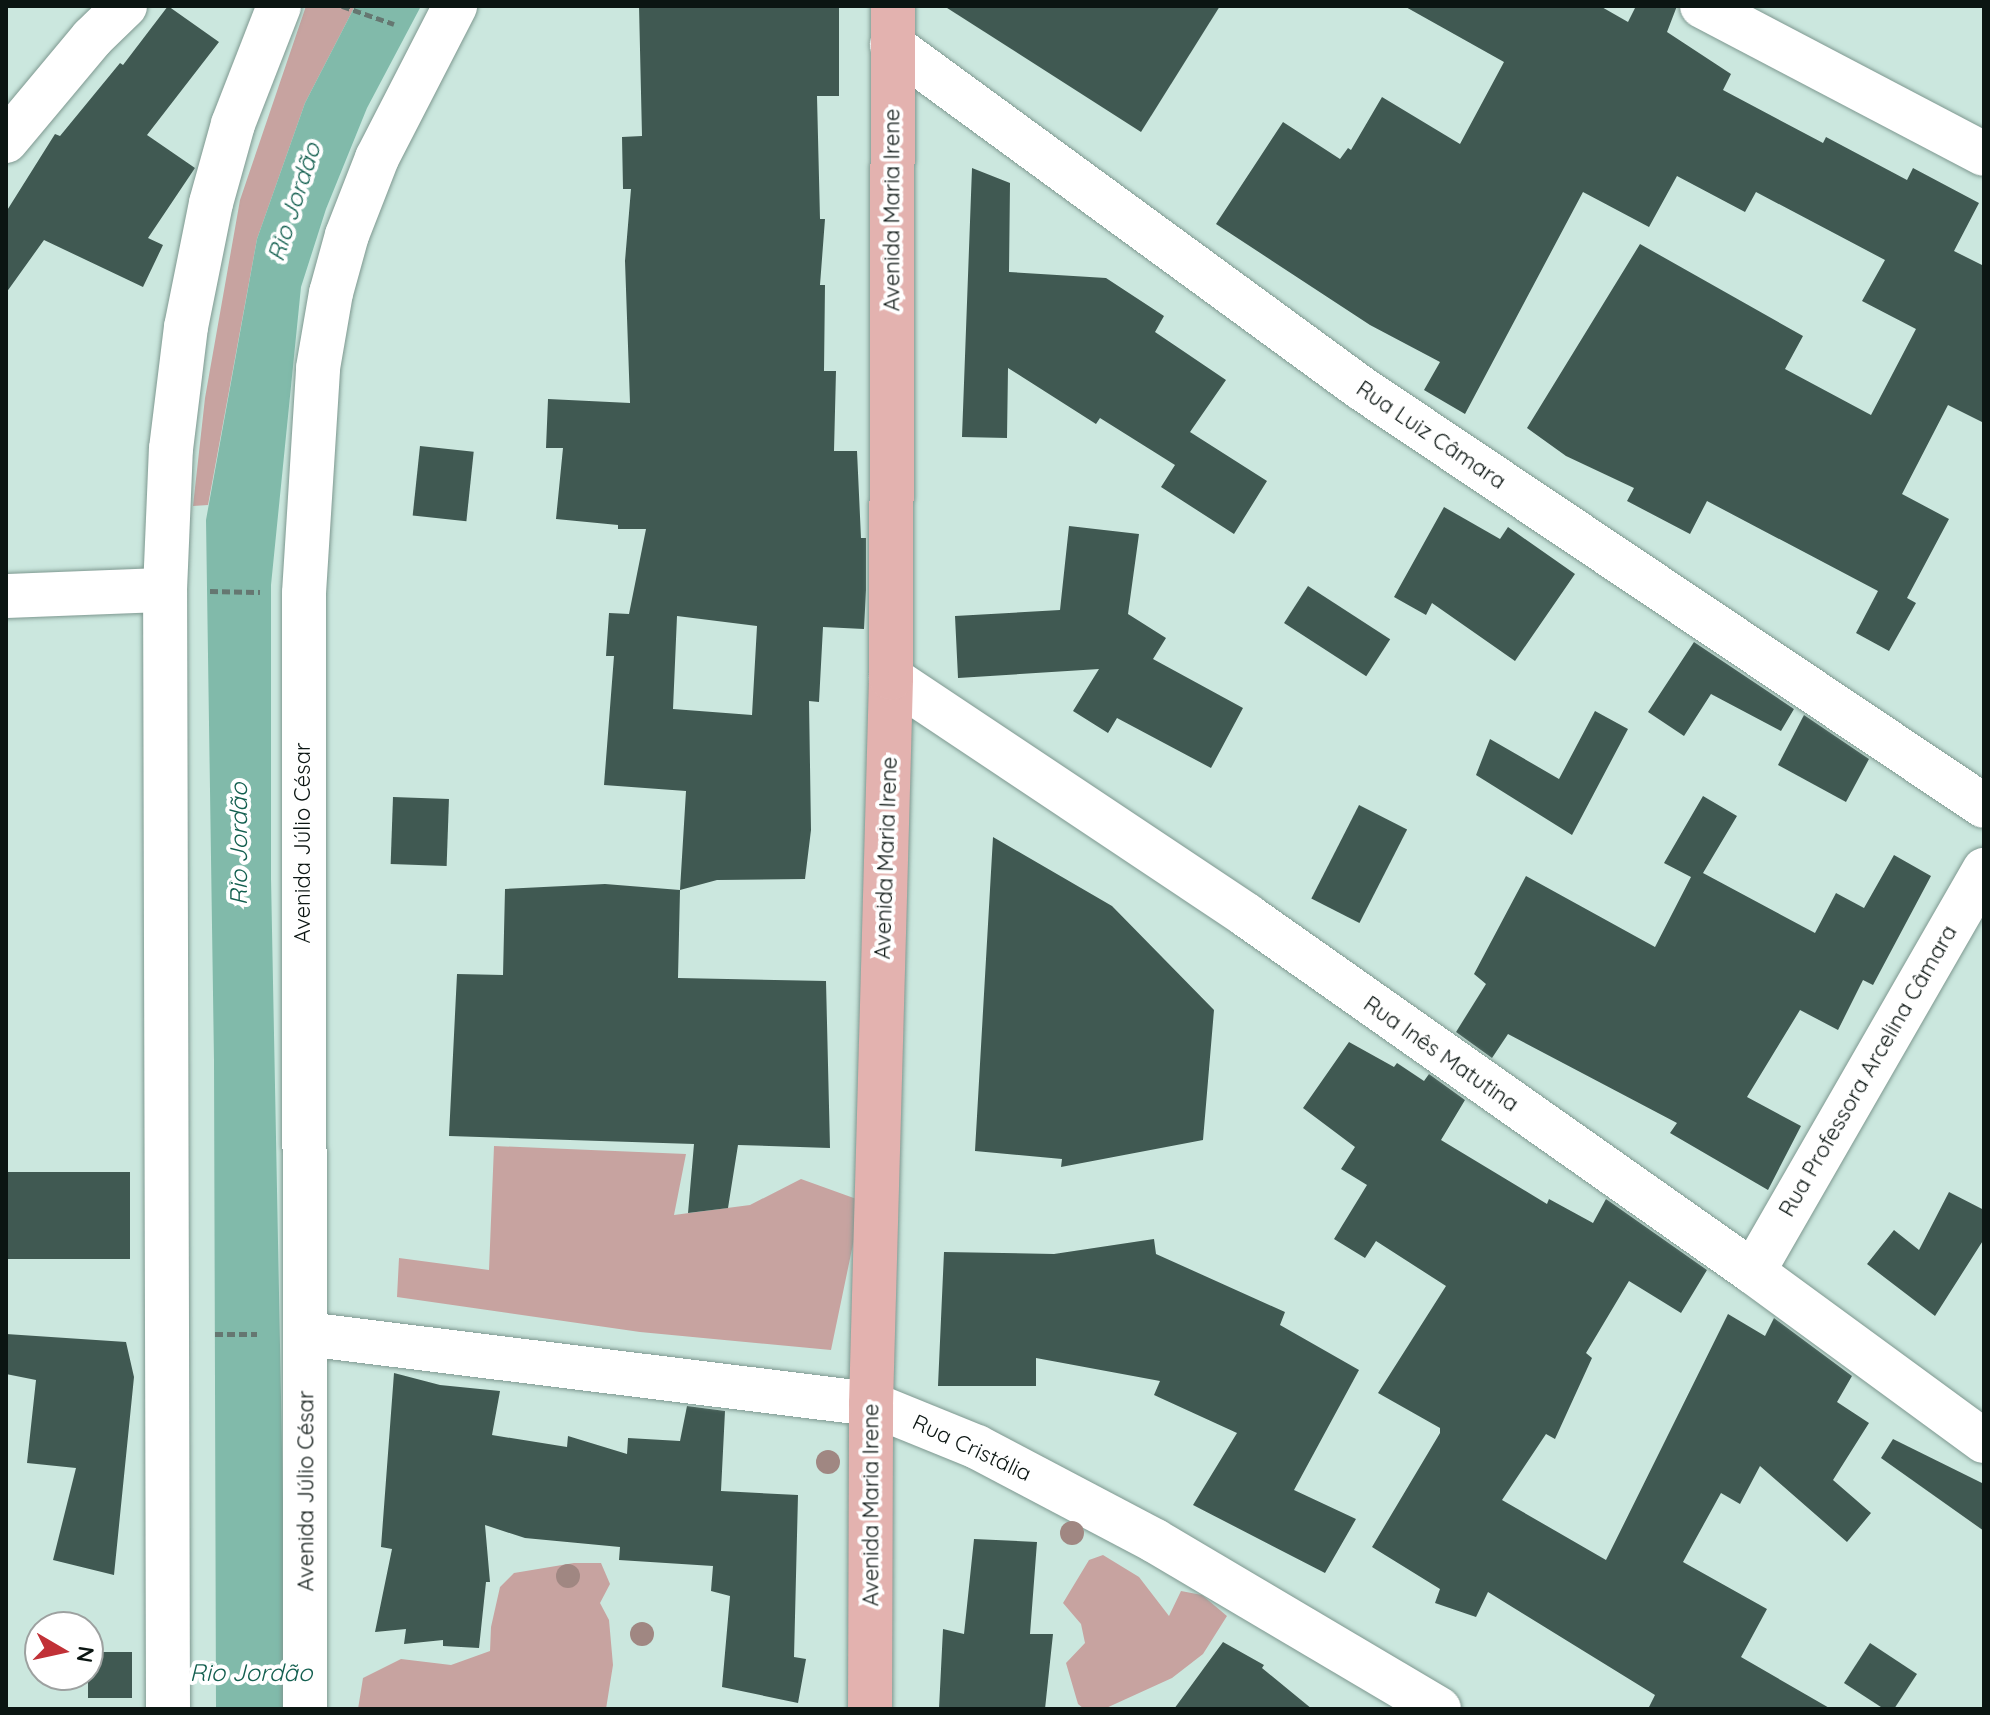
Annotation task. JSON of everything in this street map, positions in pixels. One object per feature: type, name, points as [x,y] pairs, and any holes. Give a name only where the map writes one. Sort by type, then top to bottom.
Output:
[{"type":"main road","name":"Avenida Maria Irene","points":[[870,1709],[871,1404],[891,678],[892,25]]},
{"type":"street","points":[[6,141],[92,38],[125,6]]},
{"type":"street","name":"Avenida Júlio César","points":[[305,1709],[289,1334],[303,608],[318,368],[331,293],[347,235],[377,158],[455,6]]},
{"type":"street","points":[[1702,6],[1984,154]]},
{"type":"street","points":[[168,1709],[184,591],[171,449],[186,327],[211,203],[270,10]]},
{"type":"street","name":"Rua Luiz Câmara","points":[[892,25],[1361,388],[1984,806]]},
{"type":"street","points":[[6,596],[184,591]]},
{"type":"street","name":"Rua Inês Matutina","points":[[891,678],[1246,915],[1753,1272],[1984,1441]]},
{"type":"street","name":"Rua Professora Arcelina Câmara","points":[[1753,1272],[1984,870]]},
{"type":"street","name":"Rua Cristália","points":[[289,1334],[871,1404],[977,1447],[1155,1541],[1439,1709]]},
{"type":"path","points":[[342,6],[400,26]]},
{"type":"path","points":[[184,591],[265,592]]},
{"type":"path","points":[[202,1334],[289,1334]]},
{"type":"shaded area","points":[[306,6],[355,6],[305,103],[257,239],[208,505],[193,506],[205,398],[240,200]]},
{"type":"shaded area","points":[[494,1146],[686,1154],[674,1215],[750,1205],[801,1179],[862,1201],[831,1350],[640,1332],[397,1297],[399,1258],[489,1270]]},
{"type":"shaded area","points":[[1103,1555],[1139,1577],[1169,1616],[1181,1591],[1202,1595],[1227,1616],[1203,1654],[1172,1678],[1104,1709],[1084,1709],[1078,1704],[1066,1663],[1085,1643],[1081,1624],[1063,1603],[1089,1560]]},
{"type":"shaded area","points":[[574,1563],[601,1563],[610,1584],[600,1603],[609,1620],[613,1665],[606,1709],[358,1709],[363,1678],[401,1659],[451,1665],[490,1651],[491,1627],[500,1587],[514,1573]]},
{"type":"water","name":"Rio Jordão","points":[[355,6],[421,6],[367,108],[326,209],[301,287],[271,585],[271,878],[287,1709],[216,1709],[214,1061],[206,520],[257,239],[305,103]]},
{"type":"building","points":[[168,6],[219,42],[147,135],[195,168],[148,238],[163,245],[143,287],[44,240],[6,293],[6,212],[55,134],[60,136],[120,63],[123,65]]},
{"type":"building","points":[[639,6],[839,6],[839,96],[817,96],[820,219],[825,219],[820,285],[825,285],[824,371],[836,371],[834,451],[857,451],[861,538],[866,538],[866,590],[864,629],[823,627],[819,702],[809,701],[811,830],[805,879],[717,880],[680,890],[686,791],[604,785],[614,656],[606,656],[609,613],[629,614],[646,529],[618,529],[618,525],[556,519],[563,448],[546,448],[548,399],[630,403],[625,261],[631,189],[623,189],[622,137],[642,136]],"holes":[[[677,616],[757,626],[752,715],[673,709]]]},
{"type":"building","points":[[944,6],[1220,6],[1141,132]]},
{"type":"building","points":[[1404,6],[1600,6],[1628,22],[1636,6],[1677,6],[1667,32],[1731,74],[1723,90],[1823,143],[1826,137],[1907,180],[1913,168],[1979,203],[1954,251],[1984,266],[1984,423],[1948,405],[1902,494],[1949,519],[1907,598],[1916,603],[1889,651],[1856,633],[1878,591],[1707,501],[1690,534],[1627,501],[1634,488],[1566,456],[1527,428],[1640,244],[1803,336],[1785,369],[1871,415],[1916,329],[1862,301],[1885,260],[1756,192],[1745,212],[1677,176],[1649,227],[1583,192],[1465,414],[1424,390],[1440,362],[1370,325],[1216,224],[1283,122],[1340,159],[1348,148],[1351,150],[1382,97],[1460,144],[1504,62]]},
{"type":"building","points":[[972,168],[1010,183],[1009,272],[1106,278],[1164,316],[1155,332],[1226,380],[1190,432],[1267,481],[1234,534],[1161,487],[1175,465],[1100,418],[1096,424],[1008,368],[1007,438],[962,437]]},
{"type":"building","points":[[420,446],[474,452],[466,521],[413,516]]},
{"type":"building","points":[[1444,507],[1500,539],[1508,527],[1575,574],[1515,661],[1432,603],[1426,615],[1394,597]]},
{"type":"building","points":[[1069,526],[1139,534],[1128,614],[1166,638],[1153,659],[1243,708],[1211,768],[1117,718],[1108,733],[1073,711],[1099,669],[958,678],[955,616],[1060,610]]},
{"type":"building","points":[[1308,586],[1390,639],[1366,676],[1284,623]]},
{"type":"building","points":[[1694,642],[1794,709],[1781,731],[1711,694],[1684,736],[1648,712]]},
{"type":"building","points":[[1595,711],[1628,729],[1572,835],[1476,775],[1490,739],[1559,779]]},
{"type":"building","points":[[1804,715],[1869,759],[1846,802],[1778,765]]},
{"type":"building","points":[[1703,796],[1737,816],[1703,873],[1815,933],[1836,893],[1864,908],[1894,855],[1931,876],[1873,985],[1863,980],[1838,1030],[1800,1010],[1747,1097],[1801,1126],[1768,1190],[1670,1133],[1677,1123],[1508,1034],[1492,1058],[1456,1032],[1486,984],[1474,974],[1526,876],[1655,947],[1691,877],[1664,863]]},
{"type":"building","points":[[393,797],[449,799],[447,866],[391,864]]},
{"type":"building","points":[[1359,805],[1407,830],[1359,923],[1311,899]]},
{"type":"building","points":[[993,837],[1112,906],[1214,1010],[1203,1140],[1061,1167],[1062,1159],[975,1151]]},
{"type":"building","points":[[605,884],[680,890],[678,978],[826,981],[830,1148],[738,1145],[728,1208],[688,1213],[694,1144],[449,1136],[457,974],[503,975],[505,889]]},
{"type":"building","points":[[1349,1042],[1394,1067],[1397,1063],[1424,1081],[1429,1074],[1465,1100],[1441,1140],[1547,1204],[1549,1199],[1593,1223],[1606,1199],[1707,1270],[1681,1313],[1629,1281],[1586,1353],[1592,1358],[1555,1439],[1546,1434],[1502,1500],[1606,1560],[1728,1314],[1765,1336],[1774,1318],[1852,1376],[1837,1402],[1869,1423],[1833,1480],[1871,1513],[1847,1542],[1760,1466],[1740,1504],[1721,1493],[1683,1562],[1767,1609],[1741,1657],[1831,1709],[1648,1709],[1655,1695],[1488,1592],[1476,1617],[1435,1603],[1440,1589],[1372,1547],[1440,1433],[1440,1428],[1378,1393],[1446,1286],[1376,1241],[1365,1258],[1334,1239],[1367,1185],[1341,1169],[1355,1147],[1303,1108]]},
{"type":"building","points":[[6,1172],[130,1172],[130,1259],[6,1259]]},
{"type":"building","points":[[1949,1192],[1984,1210],[1984,1239],[1935,1316],[1867,1264],[1894,1230],[1919,1250]]},
{"type":"building","points":[[1154,1239],[1156,1254],[1285,1312],[1280,1325],[1359,1370],[1294,1490],[1356,1519],[1325,1573],[1193,1505],[1237,1433],[1154,1395],[1160,1381],[1036,1358],[1036,1386],[938,1386],[944,1252],[1054,1254]]},
{"type":"building","points":[[6,1334],[126,1342],[134,1377],[114,1575],[53,1560],[76,1468],[27,1463],[36,1380],[6,1374]]},
{"type":"building","points":[[394,1373],[440,1385],[500,1391],[492,1435],[567,1447],[568,1436],[627,1454],[628,1438],[680,1441],[687,1406],[725,1411],[721,1491],[798,1495],[794,1657],[806,1659],[798,1703],[722,1687],[730,1596],[711,1591],[713,1566],[619,1560],[620,1547],[525,1538],[485,1525],[490,1582],[486,1582],[479,1648],[443,1646],[443,1640],[404,1644],[406,1629],[375,1632],[392,1549],[381,1547]]},
{"type":"building","points":[[1893,1439],[1984,1484],[1984,1531],[1881,1458]]},
{"type":"building","points":[[974,1539],[1037,1542],[1030,1634],[1053,1634],[1045,1709],[939,1709],[943,1629],[964,1634]]},
{"type":"building","points":[[1223,1642],[1264,1665],[1262,1668],[1312,1709],[1174,1709]]},
{"type":"building","points":[[1870,1643],[1917,1674],[1894,1709],[1884,1709],[1844,1683]]},
{"type":"building","points":[[104,1652],[132,1652],[132,1698],[88,1698],[88,1691],[104,1691]]}]
